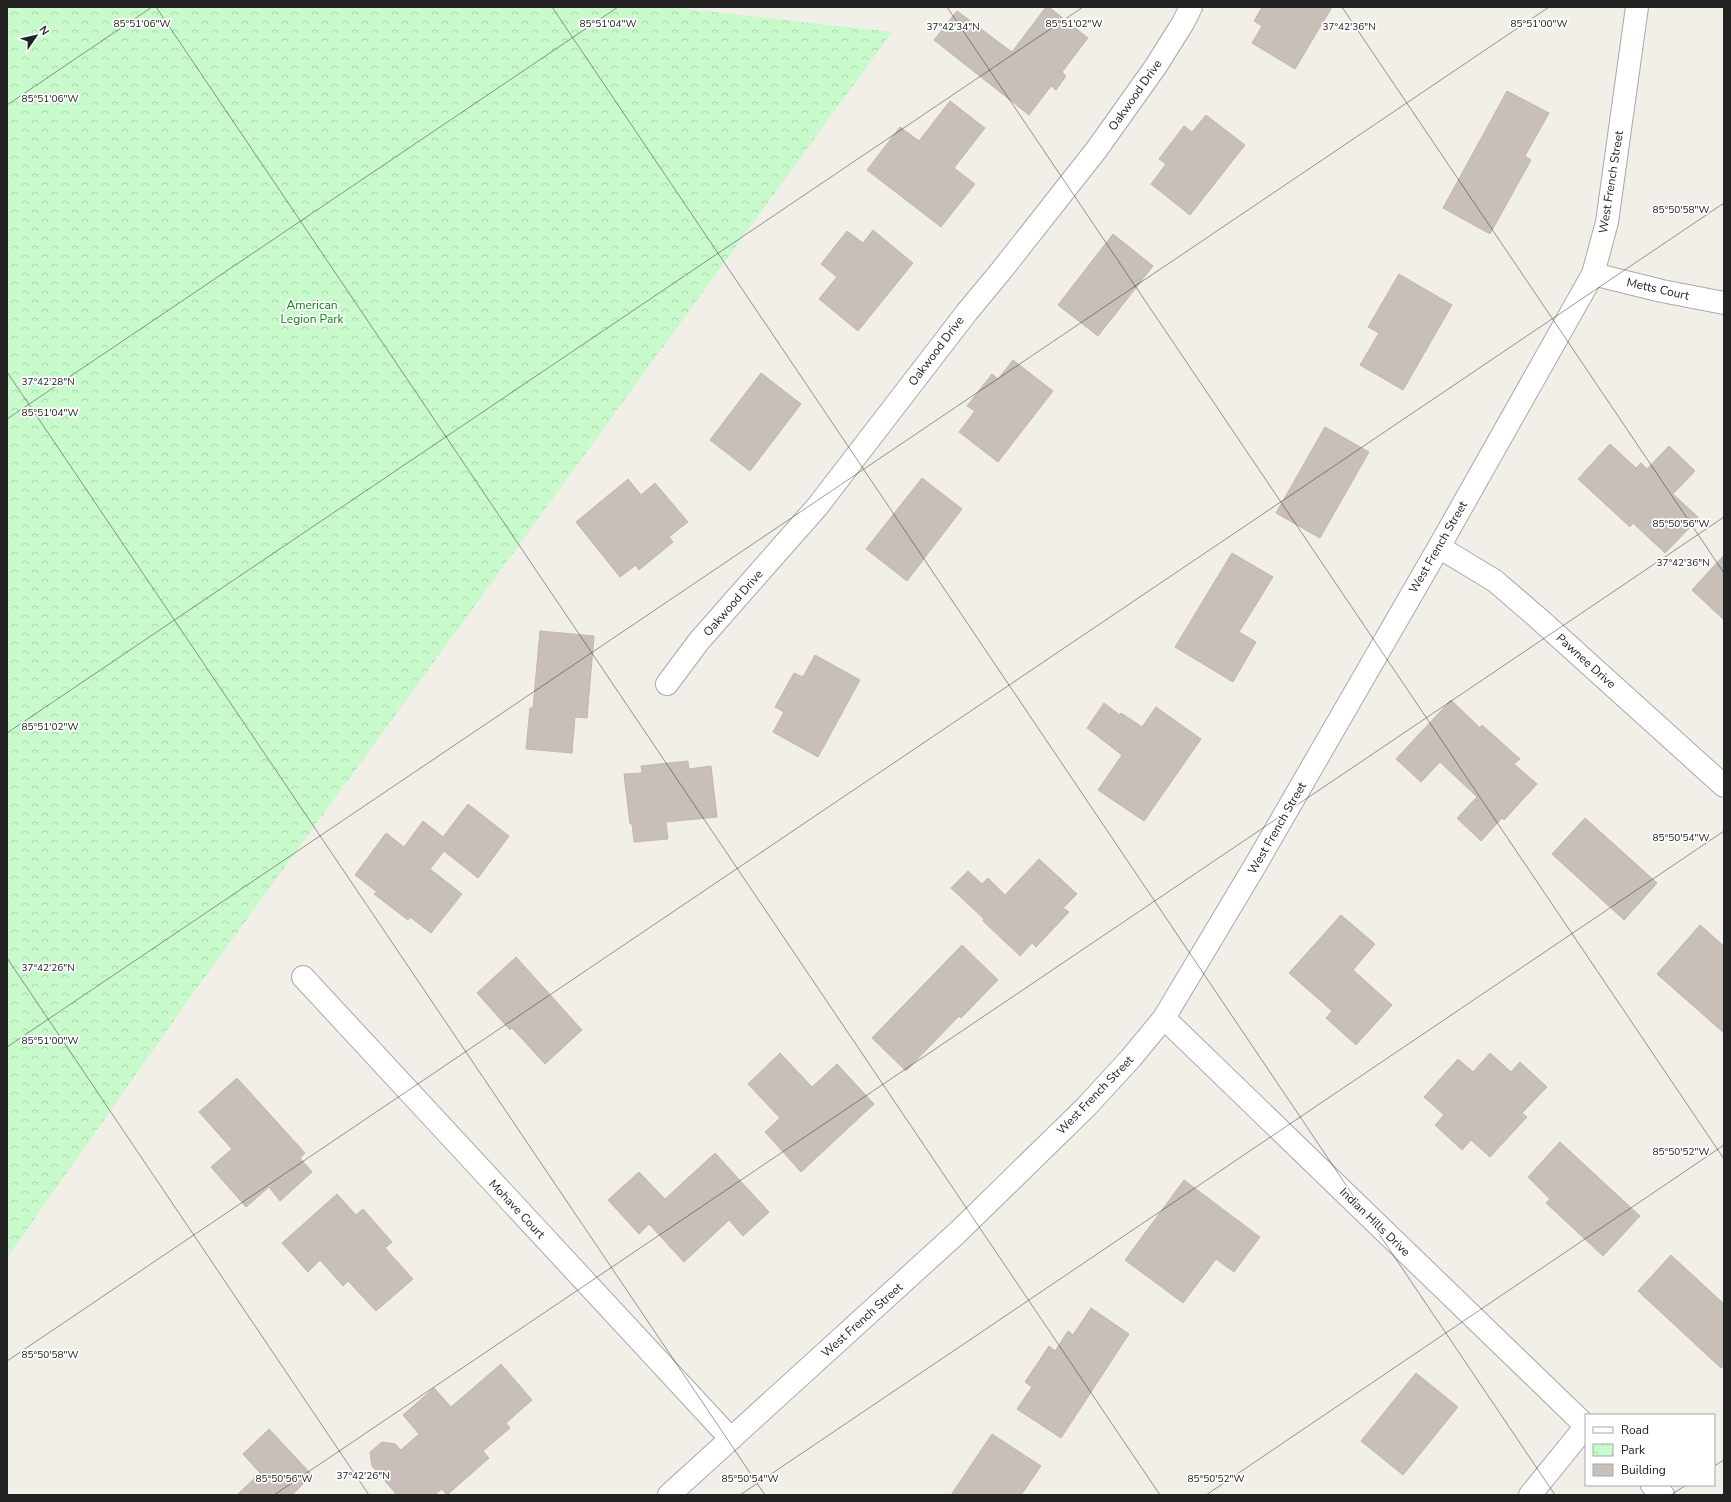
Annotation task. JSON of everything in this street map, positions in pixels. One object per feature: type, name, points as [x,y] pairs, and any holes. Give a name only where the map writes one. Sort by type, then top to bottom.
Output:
[{"type":"street","name":"Oakwood Drive","points":[[667,684],[699,641],[817,507],[966,312],[1001,271],[1096,149],[1156,66],[1183,23],[1191,7]]},
{"type":"street","name":"West French Street","points":[[668,1495],[957,1233],[1086,1107],[1131,1058],[1164,1018],[1260,857],[1439,547],[1593,274],[1607,222],[1637,7]]},
{"type":"street","name":"Metts Court","points":[[1593,274],[1662,291],[1724,303]]},
{"type":"street","name":"Pawnee Drive","points":[[1439,547],[1500,586],[1724,786]]},
{"type":"street","name":"Mohave Court","points":[[303,977],[731,1439]]},
{"type":"street","name":"Indian Hills Drive","points":[[1164,1018],[1585,1425]]},
{"type":"street","points":[[1530,1495],[1585,1427]]},
{"type":"street","points":[[1653,1486],[1663,1495]]},
{"type":"green space","name":"American Legion Park","points":[[7,7],[670,7],[892,32],[194,992],[7,1258]]},
{"type":"building","points":[[1046,7],[1049,7],[1088,38],[1062,72],[1066,76],[1056,90],[1051,86],[1029,115],[934,40],[957,11],[1012,52]]},
{"type":"building","points":[[1262,7],[1332,7],[1295,69],[1252,43],[1262,26],[1254,21]]},
{"type":"building","points":[[1507,91],[1549,113],[1525,156],[1531,160],[1490,234],[1443,208]]},
{"type":"building","points":[[950,101],[985,128],[954,168],[975,184],[941,227],[867,170],[900,127],[919,141]]},
{"type":"building","points":[[1206,115],[1245,145],[1190,215],[1151,184],[1166,164],[1159,159],[1184,126],[1192,132]]},
{"type":"building","points":[[873,230],[913,263],[858,331],[819,299],[837,277],[821,264],[847,231],[863,243]]},
{"type":"building","points":[[1113,234],[1153,266],[1098,336],[1058,305]]},
{"type":"building","points":[[1399,274],[1452,305],[1403,390],[1360,365],[1379,333],[1368,327]]},
{"type":"building","points":[[1013,360],[1053,391],[998,462],[959,432],[975,411],[967,406],[992,374],[998,379]]},
{"type":"building","points":[[761,373],[801,404],[750,471],[710,440]]},
{"type":"building","points":[[1325,427],[1369,452],[1320,538],[1276,513]]},
{"type":"building","points":[[1610,444],[1636,468],[1641,463],[1647,469],[1669,446],[1695,471],[1673,494],[1699,518],[1665,553],[1633,523],[1630,527],[1578,479]]},
{"type":"building","points":[[922,478],[962,509],[907,581],[866,549]]},
{"type":"building","points":[[628,479],[641,495],[655,483],[688,522],[669,537],[673,542],[639,570],[636,565],[620,577],[576,522]]},
{"type":"building","points":[[1232,553],[1273,577],[1239,632],[1256,642],[1233,682],[1175,647]]},
{"type":"building","points":[[1724,555],[1724,620],[1692,590]]},
{"type":"building","points":[[540,631],[594,636],[587,718],[575,717],[572,753],[526,749],[530,708],[533,708]]},
{"type":"building","points":[[815,655],[860,680],[818,757],[773,732],[784,712],[775,707],[794,673],[803,677]]},
{"type":"building","points":[[1451,700],[1480,728],[1482,725],[1520,759],[1514,764],[1537,784],[1504,820],[1502,818],[1481,841],[1457,818],[1477,797],[1440,762],[1421,782],[1396,759]]},
{"type":"building","points":[[1104,703],[1120,715],[1121,713],[1142,727],[1156,707],[1201,739],[1144,821],[1098,790],[1122,755],[1087,728]]},
{"type":"building","points":[[688,761],[689,769],[711,766],[717,817],[666,822],[668,839],[634,842],[632,824],[630,824],[624,774],[642,773],[641,766]]},
{"type":"building","points":[[468,804],[509,836],[478,878],[444,851],[430,869],[462,894],[431,933],[410,917],[408,920],[374,894],[377,892],[355,875],[386,833],[404,847],[423,821],[443,837]]},
{"type":"building","points":[[1585,818],[1657,883],[1624,920],[1552,854]]},
{"type":"building","points":[[1039,859],[1077,894],[1063,908],[1069,912],[1036,947],[1032,943],[1020,956],[951,888],[968,871],[982,884],[988,878],[1005,895]]},
{"type":"building","points":[[1341,915],[1375,944],[1353,970],[1392,1005],[1356,1045],[1326,1018],[1332,1011],[1289,973]]},
{"type":"building","points":[[1700,925],[1724,946],[1724,1033],[1657,974]]},
{"type":"building","points":[[962,945],[998,980],[961,1018],[959,1016],[906,1071],[872,1038]]},
{"type":"building","points":[[516,957],[582,1030],[545,1064],[512,1028],[510,1030],[477,993]]},
{"type":"building","points":[[780,1053],[812,1087],[837,1064],[874,1104],[801,1172],[765,1132],[780,1118],[748,1084]]},
{"type":"building","points":[[1490,1053],[1511,1072],[1520,1062],[1547,1087],[1522,1113],[1527,1117],[1490,1157],[1471,1140],[1462,1150],[1435,1125],[1444,1115],[1424,1097],[1458,1059],[1473,1072]]},
{"type":"building","points":[[237,1078],[305,1153],[300,1158],[312,1172],[280,1201],[269,1187],[246,1207],[211,1167],[232,1149],[199,1112]]},
{"type":"building","points":[[1560,1142],[1640,1216],[1603,1256],[1546,1203],[1550,1199],[1528,1177]]},
{"type":"building","points":[[715,1153],[769,1212],[743,1236],[729,1220],[684,1262],[649,1224],[639,1234],[608,1200],[639,1172],[665,1199]]},
{"type":"building","points":[[1184,1180],[1260,1237],[1234,1272],[1216,1259],[1183,1303],[1125,1260]]},
{"type":"building","points":[[337,1194],[356,1215],[363,1209],[392,1242],[385,1248],[413,1279],[376,1311],[348,1281],[343,1286],[320,1260],[308,1272],[282,1243]]},
{"type":"building","points":[[1671,1255],[1724,1304],[1724,1365],[1721,1368],[1638,1291]]},
{"type":"building","points":[[1091,1308],[1129,1334],[1061,1438],[1017,1409],[1032,1387],[1025,1382],[1049,1346],[1055,1351],[1068,1331],[1073,1335]]},
{"type":"building","points":[[501,1364],[532,1400],[506,1423],[510,1428],[483,1451],[489,1458],[447,1495],[442,1489],[434,1495],[397,1495],[372,1466],[370,1452],[382,1442],[395,1444],[401,1450],[419,1434],[403,1415],[434,1388],[451,1407]]},
{"type":"building","points":[[1416,1373],[1458,1407],[1403,1475],[1361,1441]]},
{"type":"building","points":[[269,1429],[312,1475],[292,1495],[237,1495],[260,1473],[243,1454]]},
{"type":"building","points":[[992,1434],[1041,1466],[1021,1495],[951,1495]]}]
